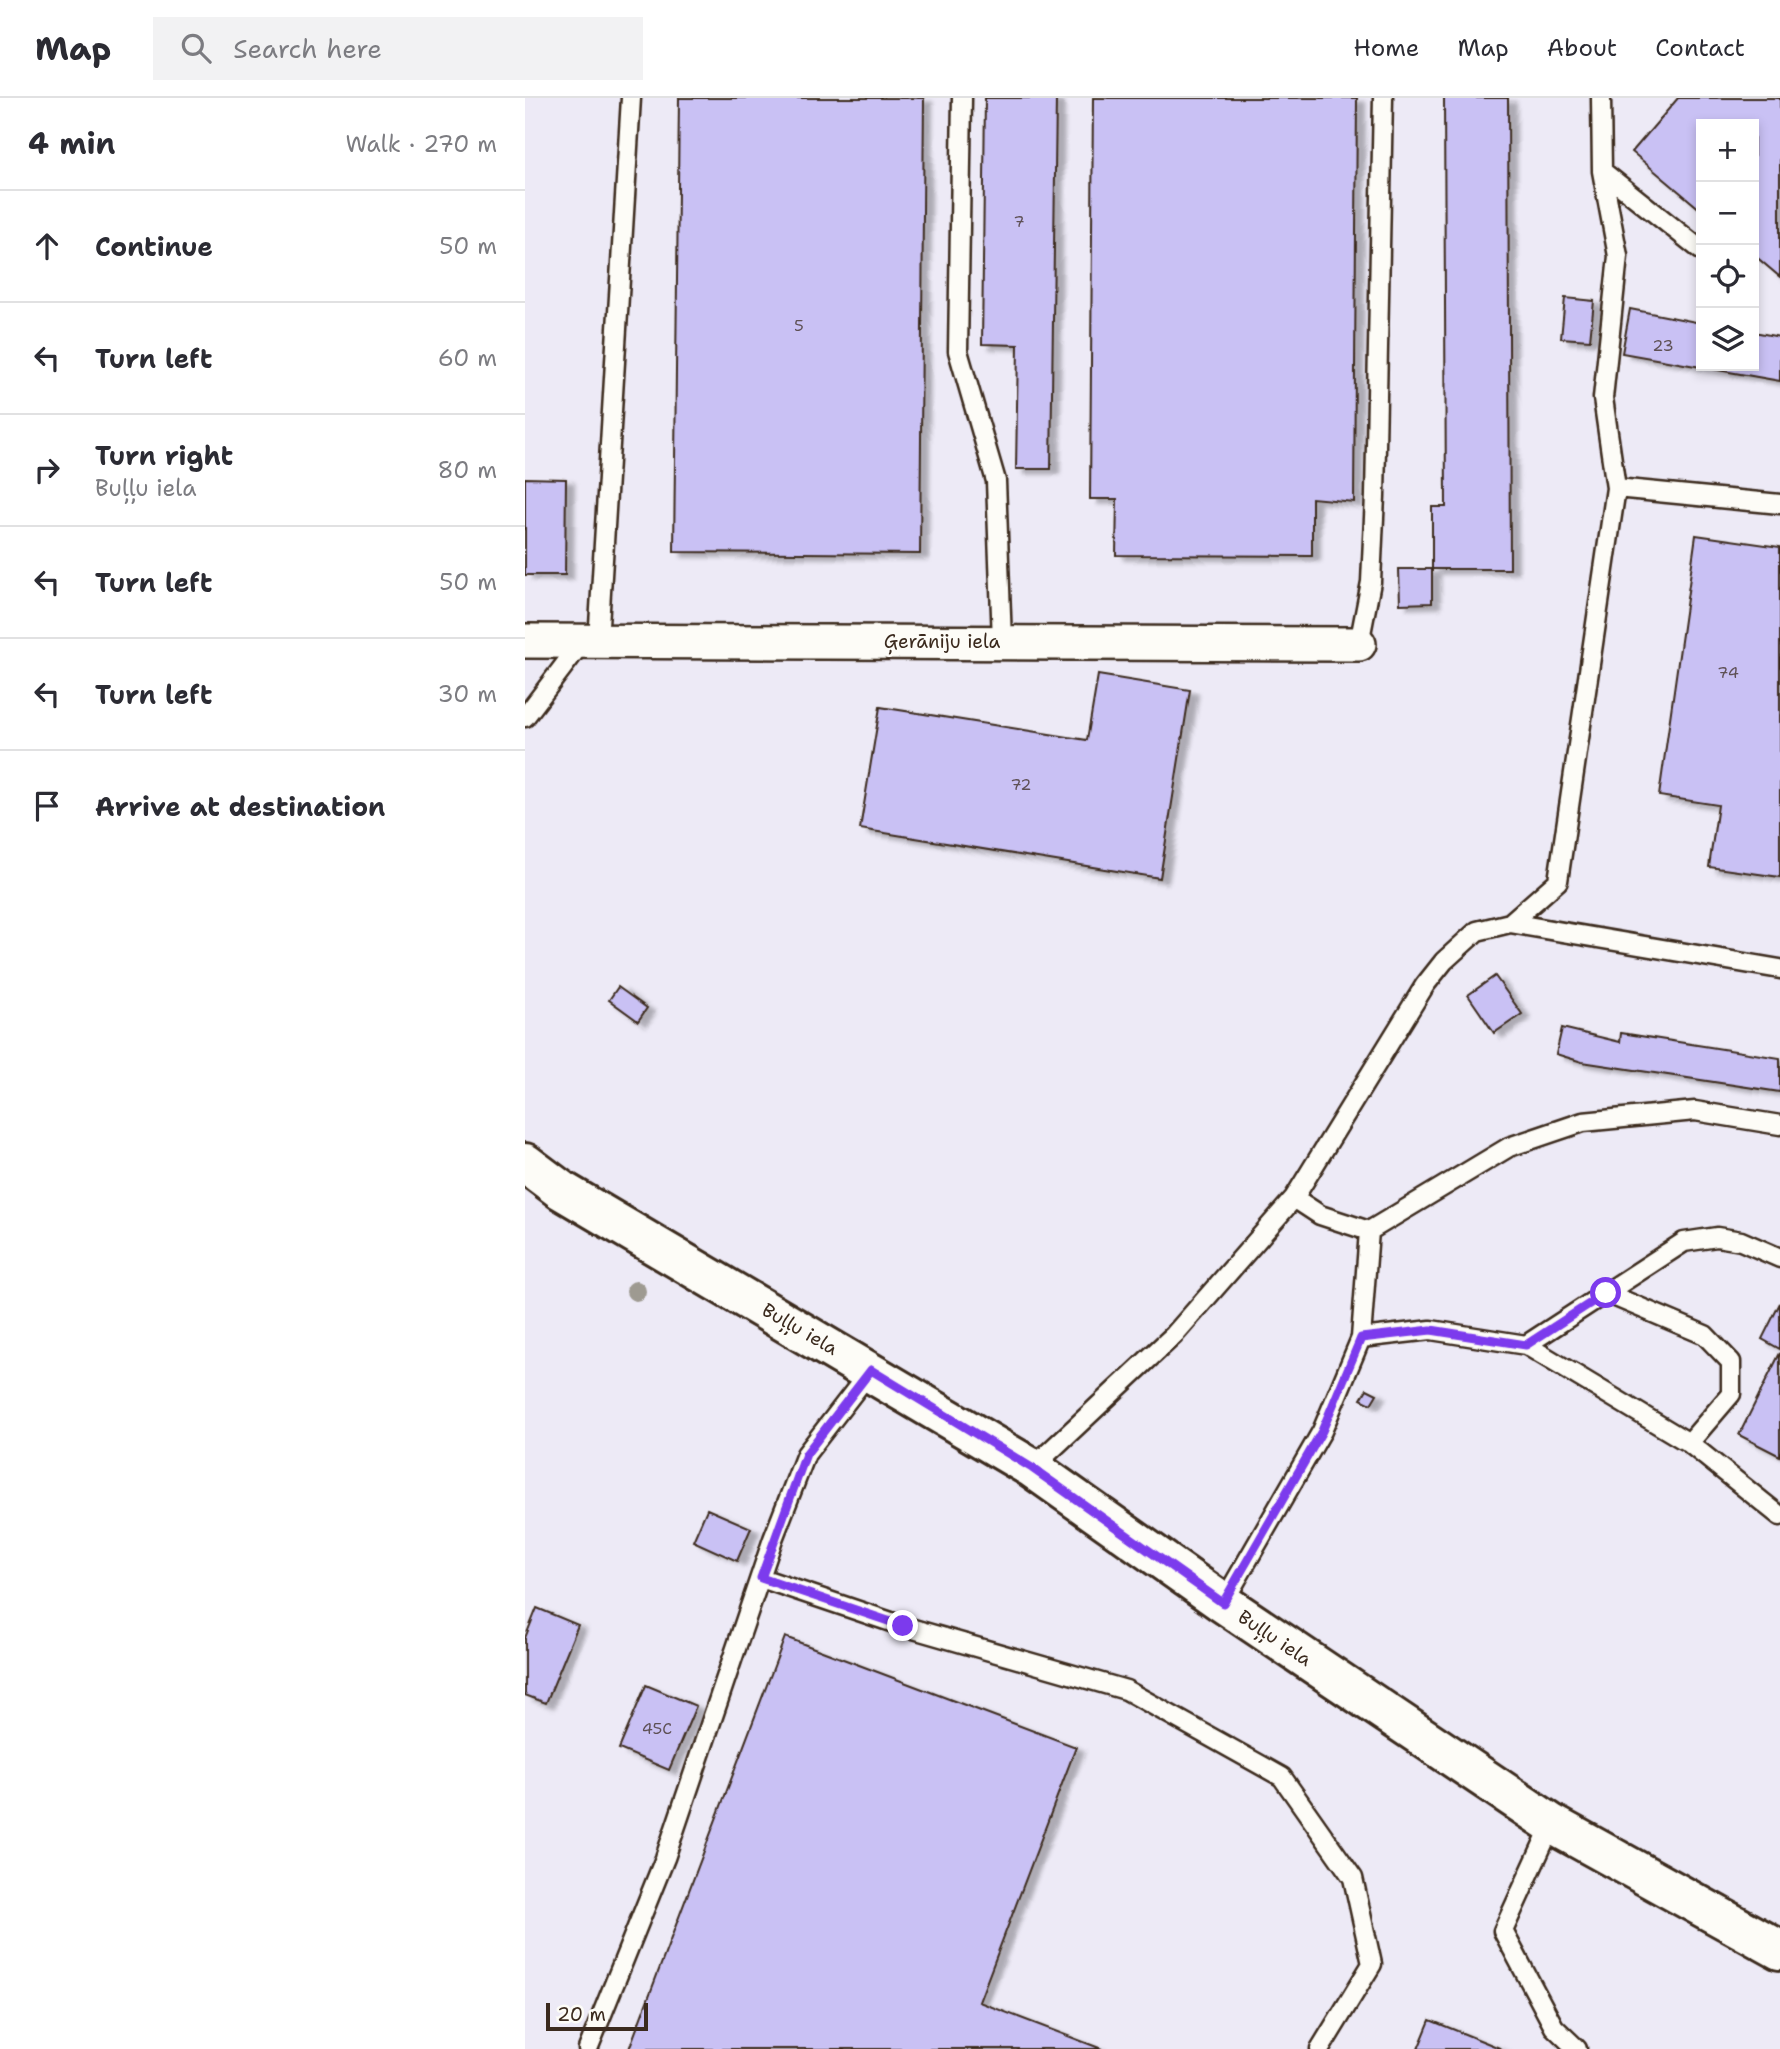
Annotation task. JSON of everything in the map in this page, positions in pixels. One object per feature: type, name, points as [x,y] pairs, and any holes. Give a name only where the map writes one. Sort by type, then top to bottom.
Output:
[{"type":"street","name":"Ģerāniju iela","points":[[525,641],[1359,644]]},
{"type":"street","name":"Buļļu iela","points":[[525,1163],[561,1190],[871,1370],[1032,1468],[1223,1603],[1552,1824],[1780,1951]]},
{"type":"lane","points":[[525,717],[590,642],[631,98]]},
{"type":"lane","points":[[962,98],[958,351],[996,481],[1002,641]]},
{"type":"lane","points":[[1359,644],[1371,582],[1375,496],[1383,98]]},
{"type":"lane","points":[[1510,923],[1558,881],[1616,488],[1603,398],[1618,256],[1602,171],[1601,98]]},
{"type":"lane","points":[[1602,171],[1696,246]]},
{"type":"lane","points":[[1616,488],[1780,504]]},
{"type":"lane","points":[[1032,1468],[1174,1335],[1293,1198],[1431,977],[1477,932],[1510,923],[1780,969]]},
{"type":"lane","points":[[1293,1198],[1320,1215],[1369,1231],[1509,1147],[1583,1122],[1695,1111],[1780,1125]]},
{"type":"lane","points":[[1223,1603],[1322,1431],[1361,1338],[1369,1231]]},
{"type":"lane","points":[[1526,1345],[1684,1242],[1717,1237],[1741,1241],[1780,1258]]},
{"type":"lane","points":[[1606,1293],[1705,1335],[1731,1362],[1731,1394],[1689,1443]]},
{"type":"lane","points":[[1361,1338],[1431,1330],[1526,1345],[1689,1443],[1780,1516]]},
{"type":"lane","points":[[588,2049],[665,1858],[806,1454],[871,1370]]},
{"type":"lane","points":[[761,1578],[903,1626],[1126,1690],[1282,1776],[1353,1878],[1372,1964],[1320,2049]]},
{"type":"lane","points":[[1552,1824],[1503,1931],[1554,2027],[1577,2049]]},
{"type":"building","points":[[679,98],[924,98],[920,554],[674,552]]},
{"type":"building","points":[[985,98],[1056,98],[1051,469],[1016,469],[1018,345],[982,344]]},
{"type":"building","points":[[1093,98],[1357,98],[1354,502],[1312,498],[1312,556],[1116,555],[1117,499],[1090,499]]},
{"type":"building","points":[[1444,98],[1508,98],[1510,569],[1432,569],[1432,507],[1446,507]]},
{"type":"building","points":[[1678,98],[1780,98],[1780,277],[1759,259],[1759,119],[1696,119],[1696,206],[1632,152]]},
{"type":"building","points":[[1565,298],[1594,301],[1590,340],[1561,338]]},
{"type":"building","points":[[1630,309],[1696,322],[1696,366],[1622,353]]},
{"type":"building","points":[[1759,333],[1780,337],[1780,381],[1724,371],[1759,371]]},
{"type":"building","points":[[525,478],[566,479],[565,575],[525,575]]},
{"type":"building","points":[[1696,535],[1780,547],[1780,877],[1709,867],[1718,805],[1659,796]]},
{"type":"building","points":[[1399,569],[1432,569],[1432,603],[1400,604]]},
{"type":"building","points":[[1098,675],[1190,690],[1160,878],[860,829],[880,707],[1087,740]]},
{"type":"building","points":[[1495,976],[1522,1014],[1494,1033],[1468,995]]},
{"type":"building","points":[[618,987],[647,1008],[638,1021],[609,1000]]},
{"type":"building","points":[[1562,1028],[1620,1042],[1621,1033],[1780,1058],[1780,1092],[1582,1062],[1556,1054]]},
{"type":"building","points":[[1780,1303],[1780,1349],[1762,1339]]},
{"type":"building","points":[[1780,1353],[1780,1456],[1739,1435]]},
{"type":"building","points":[[1367,1389],[1377,1394],[1371,1404],[1361,1399]]},
{"type":"building","points":[[707,1509],[751,1528],[737,1561],[693,1541]]},
{"type":"building","points":[[537,1608],[578,1625],[546,1703],[525,1695],[525,1638]]},
{"type":"building","points":[[785,1637],[1076,1747],[979,2002],[1102,2049],[629,2049]]},
{"type":"building","points":[[646,1685],[696,1706],[669,1770],[619,1749]]},
{"type":"building","points":[[1430,2020],[1502,2049],[1418,2049]]},
{"type":"route","points":[[903,1626],[761,1578],[806,1454],[871,1370],[1032,1468],[1223,1603],[1322,1431],[1361,1338],[1431,1330],[1526,1345],[1606,1293]]}]
